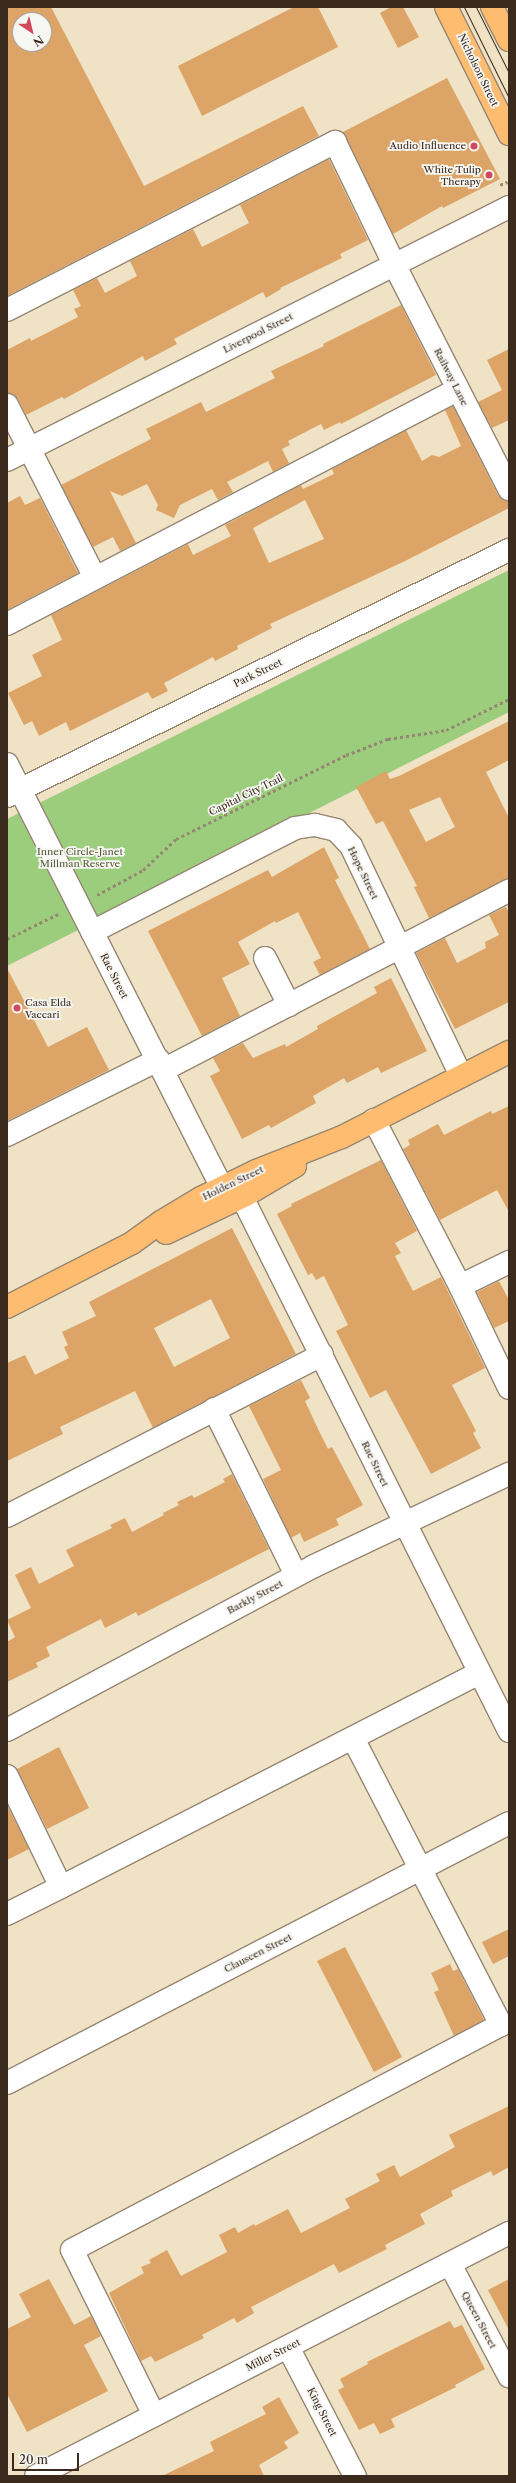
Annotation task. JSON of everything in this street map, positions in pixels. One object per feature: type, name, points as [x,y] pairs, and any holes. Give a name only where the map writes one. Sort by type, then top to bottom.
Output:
[{"type":"main road","name":"Nicholson Street","points":[[446,7],[509,134]]},
{"type":"main road","points":[[492,7],[509,40]]},
{"type":"main road","name":"Holden Street","points":[[132,1243],[166,1232],[242,1197],[342,1137],[509,1052]]},
{"type":"main road","name":"Holden Street","points":[[7,1307],[132,1243],[161,1222],[222,1188],[256,1171],[342,1137]]},
{"type":"street","name":"Railway Lane","points":[[7,310],[335,142],[394,264],[509,489]]},
{"type":"street","name":"Liverpool Street","points":[[7,460],[509,207]]},
{"type":"street","points":[[7,624],[458,390]]},
{"type":"street","points":[[7,405],[95,578]]},
{"type":"street","name":"Park Street","points":[[14,793],[509,550]]},
{"type":"street","name":"Rae Street","points":[[7,764],[14,793],[78,904],[222,1188]]},
{"type":"street","name":"Hope Street","points":[[92,932],[295,828],[315,825],[336,830],[351,846],[461,1076]]},
{"type":"street","points":[[7,1135],[289,1005],[509,891]]},
{"type":"street","points":[[265,958],[289,1005]]},
{"type":"street","points":[[374,1120],[460,1286],[509,1388]]},
{"type":"street","name":"Rae Street","points":[[242,1197],[509,1731]]},
{"type":"street","points":[[460,1286],[509,1262]]},
{"type":"street","points":[[7,1516],[322,1355]]},
{"type":"street","points":[[214,1409],[296,1575]]},
{"type":"street","name":"Barkly Street","points":[[7,1730],[296,1575],[509,1474]]},
{"type":"street","points":[[7,1914],[480,1673]]},
{"type":"street","points":[[154,2415],[72,2250],[501,2025],[353,1738]]},
{"type":"street","points":[[7,1776],[61,1887]]},
{"type":"street","name":"Clauscen Street","points":[[7,2083],[509,1823]]},
{"type":"street","name":"Miller Street","points":[[36,2476],[509,2233]]},
{"type":"street","name":"Queen Street","points":[[450,2264],[509,2376]]},
{"type":"street","name":"King Street","points":[[288,2347],[355,2476]]},
{"type":"path","name":"Capital City Trail","points":[[7,939],[131,878],[176,839],[346,755],[388,739],[446,730],[509,699]]},
{"type":"green space","name":"Inner Circle-Janet Millman Reserve","points":[[509,570],[509,712],[7,966],[7,819]]},
{"type":"building","points":[[7,7],[51,7],[144,186],[303,106],[319,136],[7,296]]},
{"type":"building","points":[[294,7],[318,7],[338,47],[202,116],[178,66]]},
{"type":"building","points":[[391,7],[403,7],[419,37],[398,48],[380,13]]},
{"type":"building","points":[[447,78],[500,179],[443,208],[442,206],[393,234],[343,132]]},
{"type":"building","points":[[329,159],[368,240],[340,254],[342,258],[280,288],[281,289],[266,298],[263,292],[174,339],[177,344],[145,361],[143,356],[64,399],[62,397],[26,415],[18,399],[13,394],[7,393],[7,350],[30,338],[31,341],[78,317],[74,309],[81,306],[73,290],[97,278],[105,293],[137,276],[130,261],[193,229],[202,247],[249,223],[240,205]]},
{"type":"building","points":[[401,305],[436,375],[341,424],[340,422],[324,430],[321,424],[288,441],[290,445],[282,449],[289,463],[273,472],[268,461],[227,482],[233,492],[218,500],[212,489],[180,505],[174,518],[156,510],[158,505],[147,484],[122,496],[110,491],[136,543],[120,551],[113,537],[93,547],[61,485],[151,439],[146,429],[201,402],[206,412],[275,378],[271,371],[324,346],[323,344]]},
{"type":"building","points":[[509,349],[509,420],[492,428],[478,402],[502,390],[487,360]]},
{"type":"building","points":[[453,406],[498,495],[503,500],[509,501],[509,508],[405,561],[270,624],[272,628],[237,646],[238,649],[215,661],[213,657],[164,683],[168,691],[152,699],[148,692],[70,731],[66,722],[39,736],[32,721],[24,725],[8,693],[42,676],[32,655],[62,640],[51,615],[188,544],[193,555],[231,536],[225,525],[301,485],[303,489],[334,474],[332,469],[406,430],[422,461],[432,455],[439,457],[461,446],[445,410]],"holes":[[[305,500],[324,539],[269,563],[253,528]]]},
{"type":"building","points":[[20,496],[25,505],[40,498],[78,573],[7,610],[7,503]]},
{"type":"building","points":[[509,721],[509,760],[486,772],[509,818],[509,879],[429,918],[414,887],[417,886],[383,821],[376,824],[356,787],[386,771],[390,779],[399,776]],"holes":[[[440,797],[455,827],[426,842],[409,810]]]},
{"type":"building","points":[[324,847],[339,878],[335,880],[370,949],[320,975],[313,962],[321,958],[298,912],[276,923],[275,921],[238,942],[250,964],[222,978],[240,1016],[202,1036],[148,931],[268,870],[272,877]]},
{"type":"building","points":[[506,907],[509,913],[509,1002],[455,1029],[416,953],[445,938],[457,963],[486,948],[485,942],[499,935],[489,915]]},
{"type":"building","points":[[7,968],[48,1047],[87,1027],[109,1070],[7,1121]]},
{"type":"building","points":[[391,978],[427,1051],[381,1073],[378,1067],[347,1083],[344,1078],[313,1096],[316,1103],[271,1128],[269,1125],[242,1139],[210,1076],[220,1071],[213,1058],[243,1043],[253,1058],[285,1044],[286,1047],[318,1029],[317,1026],[377,993],[374,987]]},
{"type":"building","points":[[509,1106],[509,1212],[497,1190],[440,1220],[403,1149],[410,1145],[408,1140],[438,1124],[444,1135],[491,1111],[492,1114]]},
{"type":"building","points":[[381,1160],[417,1231],[395,1243],[401,1253],[395,1256],[413,1291],[441,1277],[485,1368],[452,1385],[476,1431],[473,1433],[481,1448],[431,1474],[386,1390],[370,1398],[336,1331],[348,1325],[324,1276],[316,1280],[312,1273],[308,1275],[277,1214],[292,1206],[291,1204]]},
{"type":"building","points":[[232,1228],[296,1354],[153,1428],[135,1391],[60,1427],[63,1434],[7,1461],[7,1363],[25,1355],[35,1375],[69,1358],[64,1347],[68,1345],[62,1332],[96,1316],[89,1302]],"holes":[[[211,1299],[230,1338],[174,1367],[154,1328]]]},
{"type":"building","points":[[499,1281],[509,1300],[509,1321],[494,1328],[477,1292]]},
{"type":"building","points":[[301,1380],[310,1398],[305,1401],[318,1429],[328,1449],[332,1447],[363,1505],[336,1519],[339,1525],[304,1542],[300,1533],[291,1538],[263,1479],[281,1470],[249,1406]]},
{"type":"building","points":[[232,1474],[269,1549],[138,1616],[136,1612],[105,1628],[101,1619],[46,1647],[50,1656],[36,1663],[38,1667],[7,1682],[7,1642],[15,1637],[7,1620],[31,1608],[15,1575],[31,1567],[39,1584],[74,1566],[66,1550],[112,1528],[110,1525],[125,1518],[132,1532],[179,1505],[177,1502],[192,1495],[194,1498],[225,1482],[223,1479]]},
{"type":"building","points":[[59,1747],[89,1808],[47,1829],[17,1769]]},
{"type":"building","points":[[7,1805],[29,1849],[7,1860]]},
{"type":"building","points":[[509,1929],[509,1956],[493,1964],[482,1942]]},
{"type":"building","points":[[345,1947],[402,2057],[374,2072],[317,1961]]},
{"type":"building","points":[[450,1964],[453,1971],[458,1969],[484,2020],[454,2036],[434,1992],[439,1990],[431,1973]]},
{"type":"building","points":[[509,2106],[509,2167],[493,2176],[491,2171],[451,2191],[453,2196],[420,2214],[425,2224],[385,2245],[387,2249],[339,2273],[334,2264],[251,2307],[254,2313],[237,2323],[234,2318],[202,2335],[204,2338],[155,2362],[151,2356],[141,2361],[109,2293],[144,2273],[141,2267],[151,2263],[149,2260],[167,2250],[181,2276],[227,2252],[219,2235],[235,2227],[238,2233],[288,2209],[301,2233],[350,2208],[345,2199],[380,2181],[376,2174],[394,2165],[400,2177],[455,2147],[449,2135]]},
{"type":"building","points":[[49,2279],[74,2325],[91,2316],[101,2336],[84,2345],[108,2391],[27,2432],[7,2394],[7,2329],[31,2317],[19,2294]]},
{"type":"building","points":[[509,2279],[509,2330],[488,2290]]},
{"type":"building","points":[[450,2321],[454,2328],[462,2325],[485,2369],[455,2385],[456,2387],[391,2419],[395,2427],[380,2434],[374,2423],[359,2430],[338,2390],[344,2387],[340,2379],[368,2364],[367,2362]]},
{"type":"building","points":[[279,2397],[299,2433],[284,2442],[288,2448],[259,2465],[264,2476],[162,2476],[214,2451],[210,2442],[266,2414],[262,2407]]},
{"type":"tram line","points":[[464,7],[509,98]]},
{"type":"tram line","points":[[476,7],[509,73]]},
{"type":"place","name":"Audio Influence","points":[[474,146]]},
{"type":"place","name":"White Tulip Therapy","points":[[489,175]]},
{"type":"place","name":"Casa Elda Vaccari","points":[[17,1008]]}]
